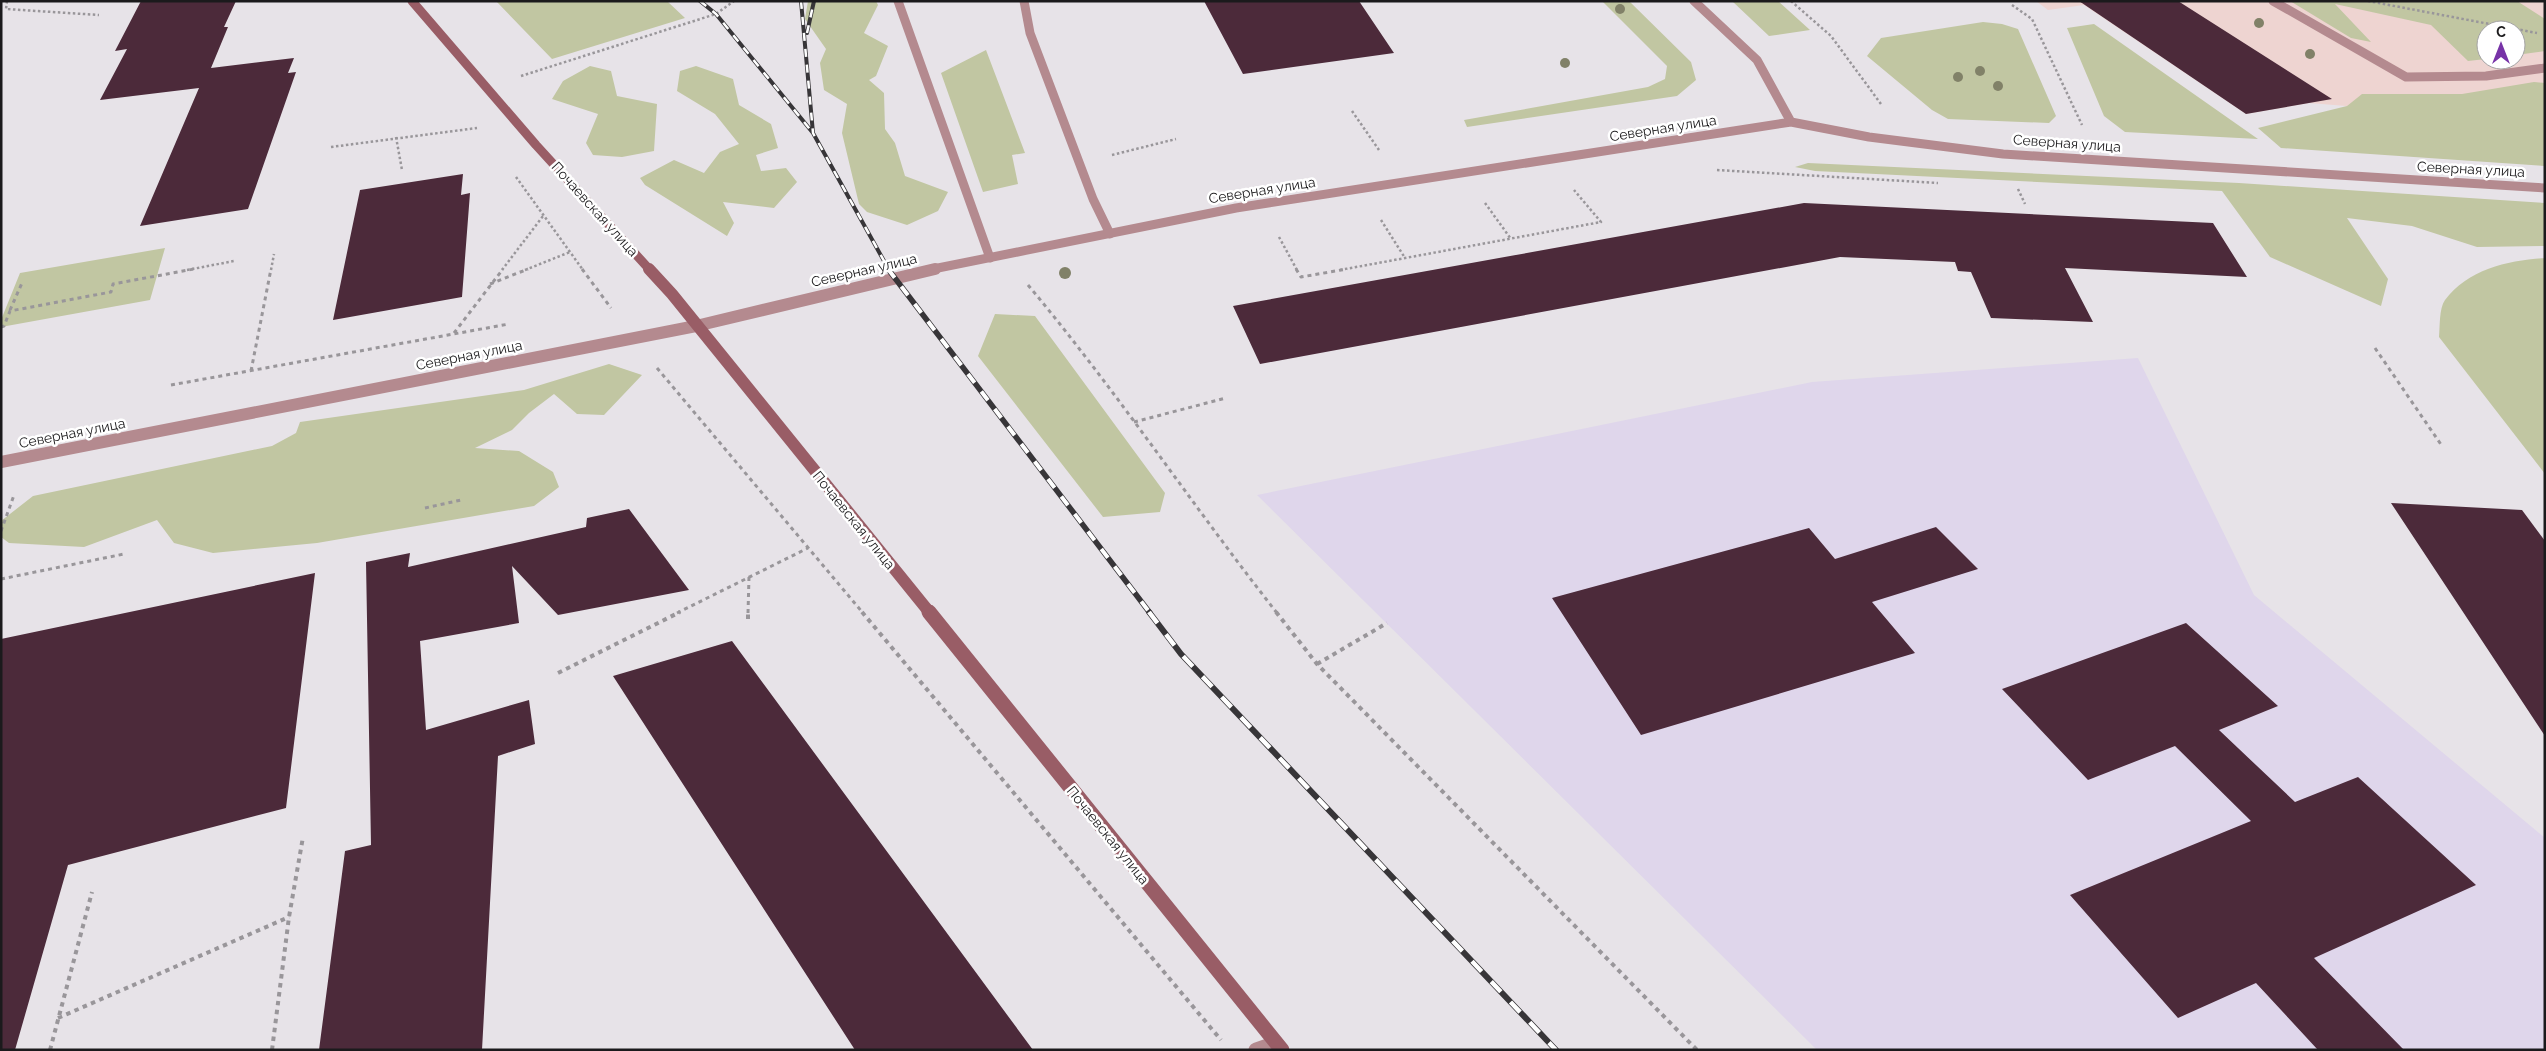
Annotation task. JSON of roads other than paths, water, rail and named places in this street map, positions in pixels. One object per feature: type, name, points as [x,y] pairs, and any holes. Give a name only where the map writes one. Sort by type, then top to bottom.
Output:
[{"type":"main road","name":"Почаевская улица","points":[[412,1],[517,123],[672,294],[1279,1046]]},
{"type":"street","points":[[898,1],[990,258]]},
{"type":"street","points":[[1024,1],[1030,33],[1080,164],[1110,234]]},
{"type":"street","points":[[1694,1],[1757,60],[1791,122]]},
{"type":"street","points":[[2273,1],[2406,77],[2486,76],[2545,68]]},
{"type":"street","name":"Северная улица","points":[[1,462],[696,326],[893,277],[1236,208],[1791,122],[1869,137],[2003,154],[2545,188]]},
{"type":"street","points":[[1256,1050],[1279,1046]]},
{"type":"railway","points":[[700,1],[716,14],[813,133]]},
{"type":"railway","points":[[801,1],[813,133]]},
{"type":"railway","points":[[807,33],[814,1]]},
{"type":"railway","points":[[813,133],[889,270]]},
{"type":"railway","points":[[888,269],[1150,613]]},
{"type":"railway","points":[[1149,612],[1181,654],[1556,1050]]}]
